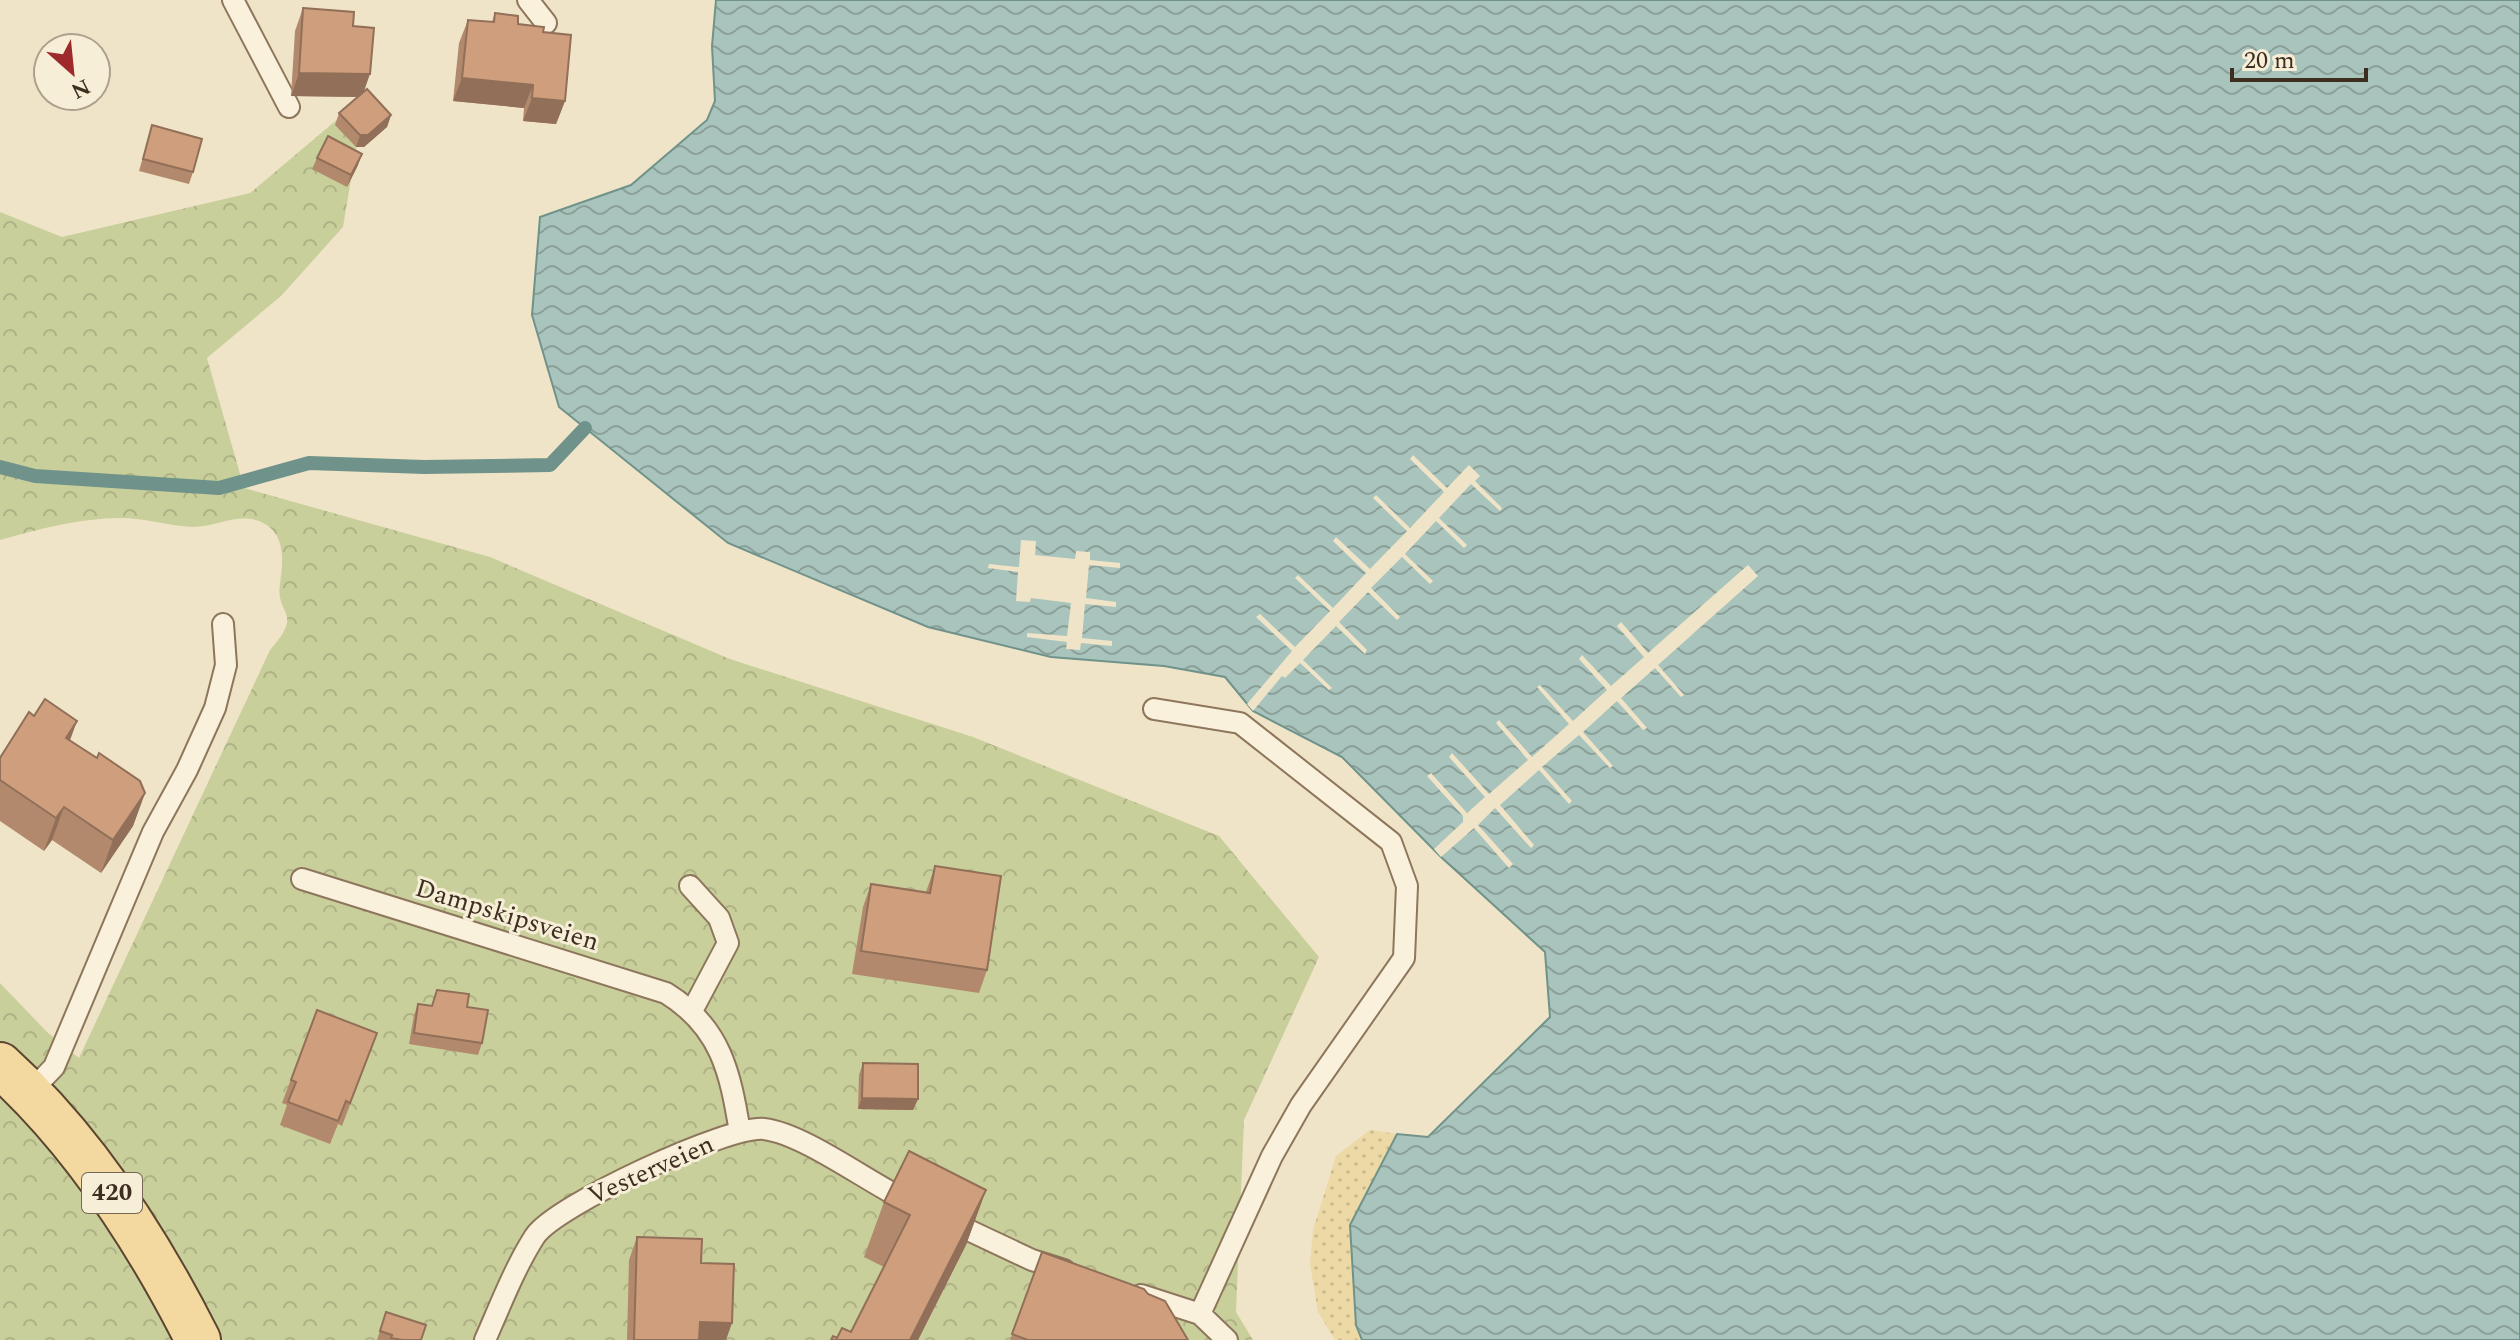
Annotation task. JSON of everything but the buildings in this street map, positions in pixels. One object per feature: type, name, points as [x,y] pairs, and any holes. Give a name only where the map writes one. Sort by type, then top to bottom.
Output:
[{"type":"main road","name":"420","points":[[15,1078],[109,1188],[173,1290],[198,1340]]},
{"type":"lane","points":[[233,0],[289,107]]},
{"type":"lane","points":[[528,0],[546,23]]},
{"type":"lane","points":[[15,1078],[54,1067],[153,832],[187,770],[215,708],[226,665],[223,624]]},
{"type":"lane","points":[[1154,709],[1240,723],[1391,842],[1407,886],[1404,958],[1301,1105],[1272,1156],[1200,1314]]},
{"type":"lane","name":"Dampskipsveien","points":[[302,879],[651,986],[693,1009]]},
{"type":"lane","points":[[690,886],[719,918],[728,943],[693,1009],[724,1062],[740,1132]]},
{"type":"lane","name":"Vesterveien","points":[[485,1340],[536,1234],[565,1208],[625,1179],[740,1132],[764,1129],[801,1142],[879,1188],[1032,1260],[1088,1278]]},
{"type":"lane","points":[[1116,1287],[1200,1314],[1227,1340]]},
{"type":"green space","points":[[365,96],[343,227],[281,296],[207,358],[244,488],[490,557],[730,659],[973,737],[1219,836],[1319,957],[1244,1120],[1236,1312],[1253,1340],[0,1340],[0,983],[47,1032],[79,1058],[270,650],[286,628],[287,620],[280,594],[282,557],[279,540],[275,532],[259,521],[234,519],[193,527],[129,518],[105,518],[0,540],[0,212],[62,237],[250,193]]},
{"type":"sand","points":[[1370,1130],[1397,1134],[1350,1225],[1356,1325],[1362,1340],[1335,1340],[1318,1312],[1310,1264],[1313,1230],[1336,1156]]},
{"type":"water","points":[[716,0],[2520,0],[2520,1340],[1362,1340],[1356,1325],[1350,1225],[1397,1134],[1428,1137],[1550,1017],[1545,952],[1441,857],[1342,757],[1253,711],[1225,677],[1164,666],[1051,657],[928,627],[728,543],[559,407],[532,315],[540,217],[631,185],[707,120],[715,101],[712,46]]},
{"type":"pier","points":[[1413,455],[1447,488],[1469,465],[1480,476],[1475,481],[1502,508],[1500,511],[1471,484],[1439,518],[1467,545],[1464,548],[1436,521],[1405,554],[1433,581],[1430,584],[1402,557],[1371,588],[1400,617],[1397,620],[1368,592],[1339,622],[1367,650],[1365,654],[1336,626],[1303,660],[1332,688],[1329,690],[1300,663],[1285,678],[1282,676],[1253,711],[1247,704],[1292,651],[1256,617],[1260,614],[1295,647],[1330,611],[1295,578],[1298,575],[1333,608],[1366,573],[1333,541],[1336,537],[1370,569],[1407,531],[1373,498],[1376,495],[1410,528],[1444,492],[1410,459]]},
{"type":"pier","points":[[1021,540],[1036,541],[1035,555],[1075,559],[1076,551],[1090,552],[1090,560],[1120,563],[1120,568],[1089,565],[1086,598],[1116,602],[1116,607],[1085,604],[1082,638],[1112,641],[1112,646],[1081,643],[1080,650],[1066,649],[1067,642],[1027,637],[1027,633],[1067,636],[1071,603],[1031,598],[1030,602],[1016,601],[1018,572],[988,568],[989,564],[1019,567]]},
{"type":"pier","points":[[1748,565],[1758,576],[1658,665],[1684,695],[1681,697],[1655,668],[1621,698],[1647,728],[1643,730],[1617,701],[1583,732],[1613,766],[1610,768],[1579,735],[1542,767],[1572,801],[1569,804],[1539,770],[1500,805],[1534,845],[1531,848],[1495,808],[1478,825],[1513,864],[1509,868],[1474,828],[1441,857],[1434,849],[1463,822],[1463,816],[1427,776],[1431,773],[1467,813],[1485,797],[1449,757],[1452,753],[1489,794],[1528,760],[1496,723],[1499,720],[1532,757],[1569,724],[1537,687],[1540,685],[1573,721],[1607,690],[1579,659],[1582,655],[1611,686],[1644,657],[1617,626],[1621,622],[1648,653]]},
{"type":"waterway","points":[[0,467],[35,476],[219,488],[309,463],[424,467],[550,465],[585,428]]}]
